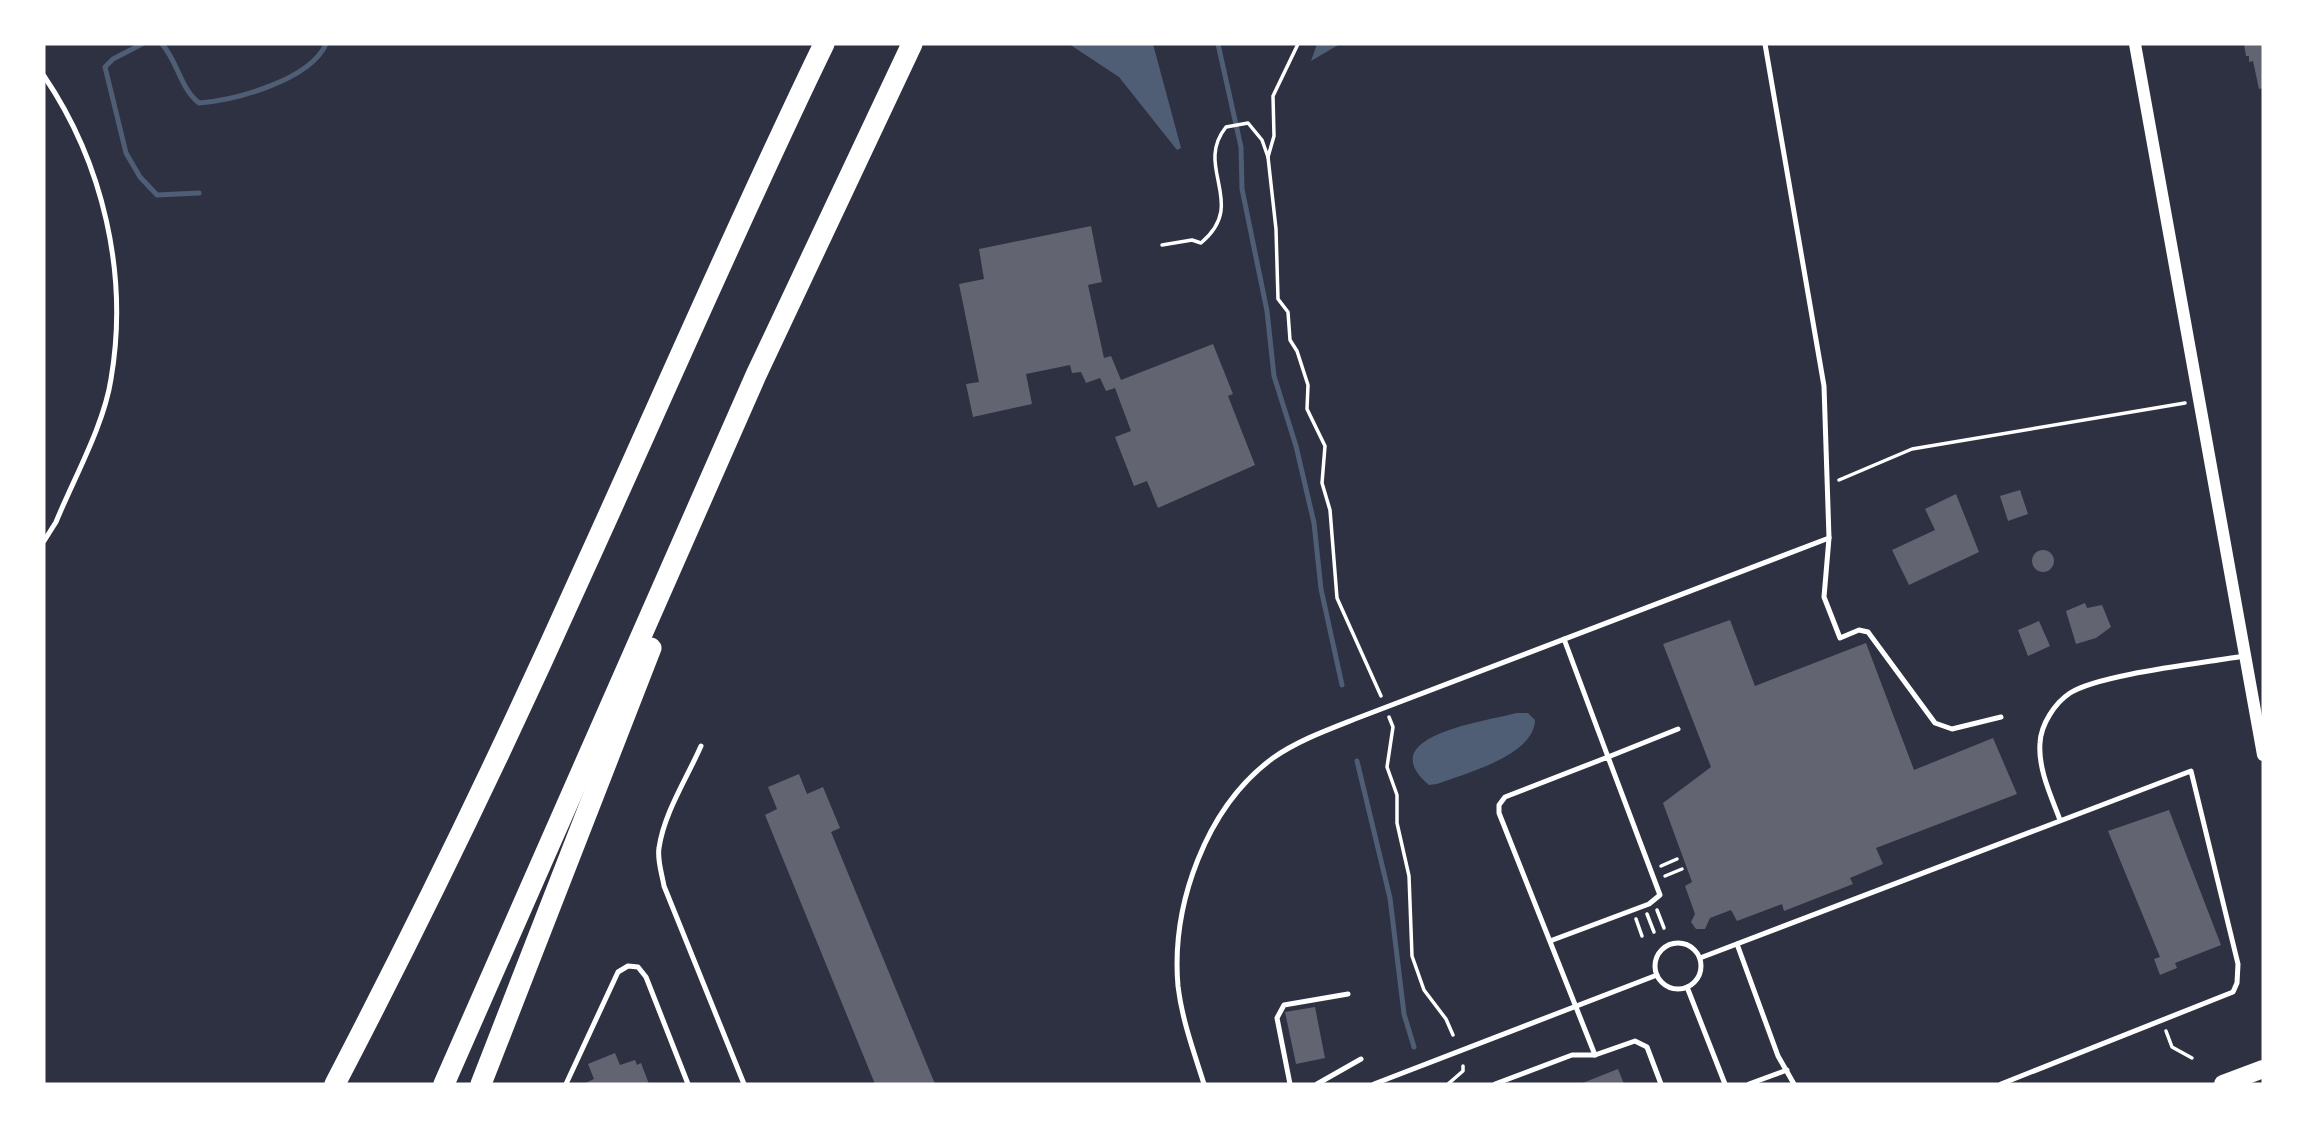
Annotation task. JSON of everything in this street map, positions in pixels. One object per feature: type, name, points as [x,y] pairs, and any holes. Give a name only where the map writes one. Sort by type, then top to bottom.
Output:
[{"type":"highway","points":[[335,1084],[386,987],[582,574],[772,152],[824,44]]},
{"type":"highway","points":[[444,1084],[756,375],[912,44]]},
{"type":"highway","points":[[481,1084],[756,375]]},
{"type":"highway","points":[[345,1084],[386,987]]},
{"type":"main road","points":[[2223,1084],[2263,1069]]},
{"type":"street","points":[[2135,44],[2263,755]]},
{"type":"lane","points":[[1765,44],[1824,386],[1829,538],[1824,597],[1840,638],[1859,630],[1868,632],[1935,723],[1952,729],[2001,717]]},
{"type":"lane","points":[[44,76],[76,128],[101,196],[110,236],[118,305],[111,381],[56,522],[44,541]]},
{"type":"lane","points":[[1205,1084],[1184,1016],[1178,984],[1187,892],[1208,833],[1243,785],[1275,757],[1315,735],[1385,707],[1829,538]]},
{"type":"lane","points":[[1550,941],[1643,906],[1660,895],[1564,639]]},
{"type":"lane","points":[[2060,820],[2040,762],[2040,741],[2046,723],[2070,694],[2110,680],[2246,656]]},
{"type":"lane","points":[[1595,1055],[1499,813],[1499,805],[1505,797],[1678,729]]},
{"type":"lane","points":[[701,746],[666,825],[658,849],[660,867],[664,886],[744,1084]]},
{"type":"lane","points":[[1700,958],[2191,771],[2238,964],[2237,983],[2233,992],[2001,1084]]},
{"type":"lane","points":[[1670,944],[1685,944],[1700,958],[1700,975],[1687,987],[1667,987],[1657,975],[1656,960],[1670,944]]},
{"type":"lane","points":[[1737,944],[1779,1056],[1794,1084]]},
{"type":"lane","points":[[566,1084],[618,972],[628,966],[638,967],[646,977],[688,1084]]},
{"type":"lane","points":[[1374,1084],[1657,975]]},
{"type":"lane","points":[[1687,987],[1725,1084]]},
{"type":"lane","points":[[1290,1084],[1278,1018],[1279,1008],[1349,993]]},
{"type":"lane","points":[[1495,1084],[1572,1055],[1595,1055],[1635,1041],[1647,1047],[1661,1084]]},
{"type":"lane","points":[[1317,1084],[1361,1059]]},
{"type":"lane","points":[[1749,1084],[1787,1070]]},
{"type":"path","points":[[1268,157],[1273,136],[1273,96],[1298,44]]},
{"type":"path","points":[[1162,245],[1192,240],[1201,243],[1217,229],[1223,211],[1216,150],[1218,136],[1226,127],[1242,123],[1254,128],[1268,157],[1276,229],[1278,299],[1288,312],[1290,340],[1297,351],[1308,385],[1307,409],[1325,446],[1322,483],[1330,510],[1337,598],[1393,727],[1387,767],[1397,795],[1397,823],[1409,876],[1409,935],[1412,956],[1424,990],[1446,1019],[1453,1035]]},
{"type":"path","points":[[1828,486],[1912,449],[2201,400]]},
{"type":"path","points":[[1661,866],[1678,859]]},
{"type":"path","points":[[1665,876],[1682,869]]},
{"type":"path","points":[[1653,901],[1664,928]]},
{"type":"path","points":[[1643,906],[1654,932]]},
{"type":"path","points":[[1632,910],[1642,936]]},
{"type":"path","points":[[2166,1031],[2172,1047],[2192,1058]]},
{"type":"path","points":[[1448,1084],[1463,1071],[1463,1066]]},
{"type":"water","points":[[1069,44],[1153,44],[1181,148],[1177,150],[1119,77]]},
{"type":"water","points":[[1317,44],[1340,44],[1311,61]]},
{"type":"water","points":[[1516,713],[1528,713],[1535,720],[1532,733],[1511,753],[1437,784],[1429,785],[1415,768],[1414,754],[1423,743],[1439,734]]},
{"type":"building","points":[[2244,44],[2263,44],[2263,88],[2259,89],[2253,61],[2249,62]]},
{"type":"building","points":[[1091,226],[1102,282],[1088,285],[1104,358],[1111,356],[1121,380],[1213,344],[1233,394],[1228,396],[1255,465],[1158,508],[1147,481],[1134,486],[1115,437],[1131,431],[1115,388],[1106,391],[1100,378],[1086,383],[1081,372],[1072,373],[1070,365],[1026,374],[1032,404],[973,417],[966,384],[979,382],[959,284],[984,279],[979,249]]},
{"type":"building","points":[[2020,490],[2028,514],[2008,521],[2000,496]]},
{"type":"building","points":[[1956,494],[1979,552],[1909,585],[1892,550],[1935,530],[1925,509]]},
{"type":"building","points":[[2043,550],[2051,553],[2054,561],[2051,569],[2043,572],[2035,569],[2032,561],[2035,553]]},
{"type":"building","points":[[2085,603],[2087,608],[2102,605],[2111,627],[2096,638],[2076,644],[2066,611]]},
{"type":"building","points":[[1730,620],[1755,686],[1866,643],[1914,770],[1993,738],[2017,794],[1876,848],[1883,864],[1850,878],[1853,884],[1784,911],[1782,904],[1737,921],[1731,910],[1710,918],[1705,929],[1696,929],[1691,922],[1695,914],[1685,886],[1692,882],[1663,803],[1711,767],[1663,644]]},
{"type":"building","points":[[2039,621],[2050,646],[2028,656],[2018,630]]},
{"type":"building","points":[[799,774],[807,794],[823,787],[840,828],[831,832],[935,1084],[875,1084],[765,815],[777,809],[768,787]]},
{"type":"building","points":[[2169,810],[2221,945],[2175,963],[2177,968],[2160,975],[2154,959],[2160,957],[2108,831]]},
{"type":"building","points":[[1315,1007],[1325,1058],[1296,1064],[1285,1012]]},
{"type":"building","points":[[615,1053],[620,1065],[635,1060],[637,1065],[641,1063],[649,1084],[583,1084],[594,1079],[588,1064]]},
{"type":"building","points":[[1618,1069],[1624,1084],[1580,1084]]},
{"type":"waterway","points":[[142,44],[113,59],[105,67],[126,153],[140,177],[157,195],[199,193]]},
{"type":"waterway","points":[[162,44],[187,90],[199,103],[251,93],[289,78],[317,57],[326,44]]},
{"type":"waterway","points":[[1218,44],[1241,147],[1242,189],[1267,311],[1274,376],[1296,446],[1314,523],[1321,589],[1342,685]]},
{"type":"waterway","points":[[1357,761],[1390,898],[1404,1014],[1414,1047]]}]
